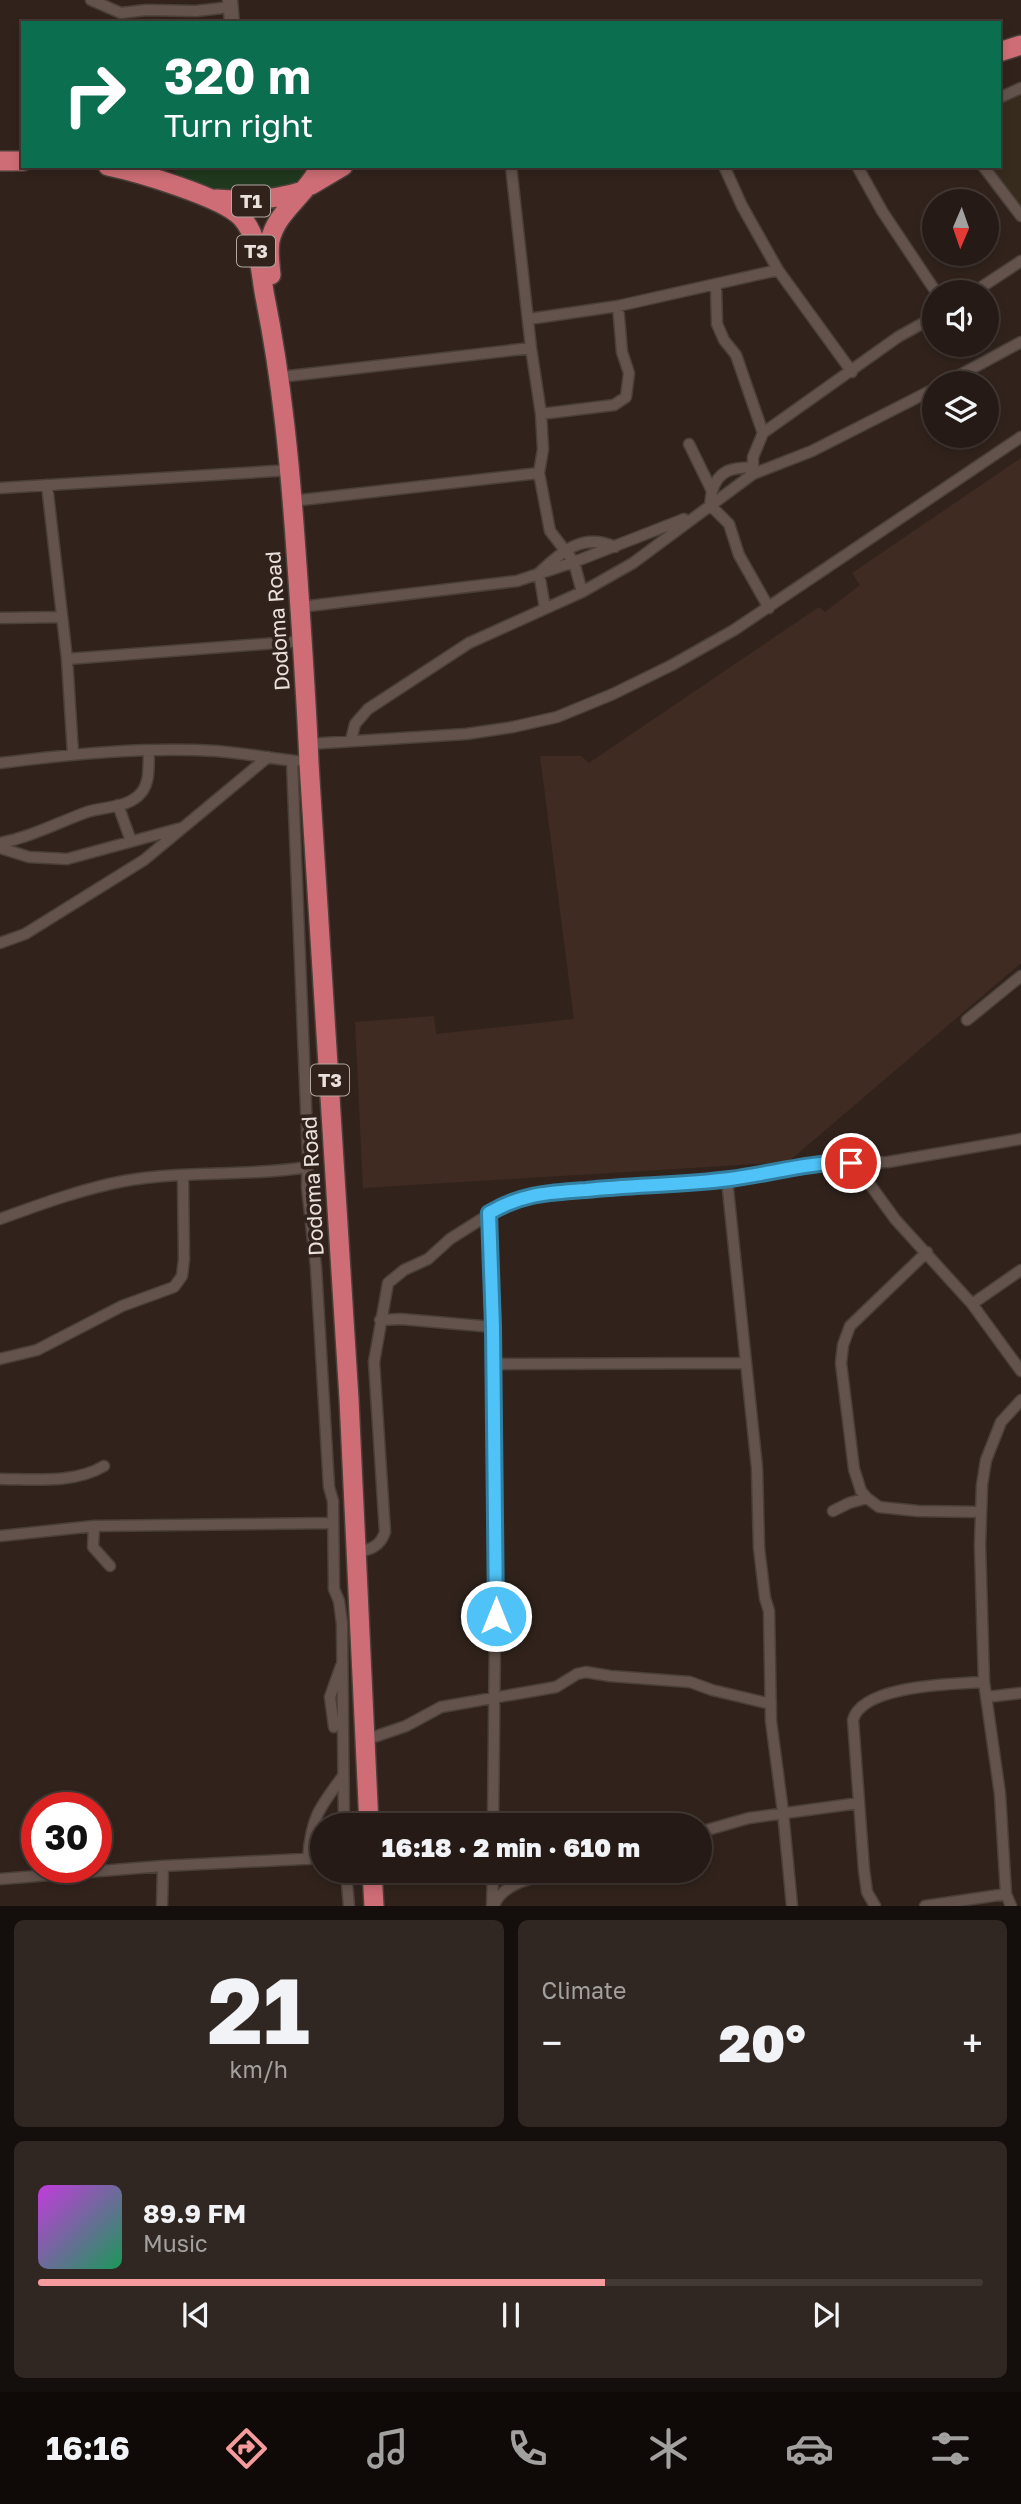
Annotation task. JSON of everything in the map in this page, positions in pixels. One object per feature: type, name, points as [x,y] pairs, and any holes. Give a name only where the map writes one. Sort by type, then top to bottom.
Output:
[{"type":"highway","points":[[1001,51],[1021,45]]},
{"type":"highway","points":[[0,161],[21,161]]},
{"type":"highway","name":"T1","points":[[116,168],[151,177],[190,192],[251,201],[284,197],[305,189],[340,168]]},
{"type":"highway","points":[[168,168],[190,192]]},
{"type":"highway","name":"Dodoma Road","points":[[273,336],[270,245],[275,227],[319,168]]},
{"type":"highway","name":"Dodoma Road","points":[[190,192],[233,210],[243,219],[252,236],[280,377],[291,470],[309,716],[303,756],[349,1399],[368,1813]]},
{"type":"highway","points":[[373,1883],[374,1906]]},
{"type":"main road","points":[[230,3],[233,21]]},
{"type":"street","points":[[91,0],[121,13],[146,10],[196,11],[230,3]]},
{"type":"street","points":[[1001,97],[1021,88]]},
{"type":"street","points":[[511,168],[541,414],[543,449],[539,473],[550,531],[574,562],[582,592]]},
{"type":"street","points":[[725,168],[742,206],[778,270],[852,372]]},
{"type":"street","points":[[730,179],[731,168]]},
{"type":"street","points":[[857,168],[928,280]]},
{"type":"street","points":[[985,168],[1021,216]]},
{"type":"street","points":[[992,280],[1021,261]]},
{"type":"street","points":[[529,319],[618,306],[778,270]]},
{"type":"street","points":[[716,285],[717,324],[724,340],[736,355],[762,433]]},
{"type":"street","points":[[541,414],[614,405],[626,397],[629,373],[622,352],[618,306]]},
{"type":"street","points":[[753,470],[753,457],[762,433],[898,337],[922,324]]},
{"type":"street","points":[[967,371],[1021,342]]},
{"type":"street","points":[[280,377],[531,348]]},
{"type":"street","points":[[710,505],[715,480],[729,469],[753,470],[812,451],[922,395]]},
{"type":"street","points":[[0,763],[73,754],[149,751],[212,751],[268,757],[303,756],[351,740],[466,734],[557,718],[672,665],[768,608],[1021,438]]},
{"type":"street","points":[[689,444],[712,491]]},
{"type":"street","points":[[0,488],[291,470]]},
{"type":"street","points":[[351,740],[355,724],[368,709],[469,643],[582,592],[633,563],[753,470]]},
{"type":"street","points":[[292,501],[539,473]]},
{"type":"street","points":[[47,485],[67,659],[73,754]]},
{"type":"street","points":[[710,505],[729,524],[739,555],[768,608]]},
{"type":"street","points":[[300,607],[517,581],[615,547],[698,514]]},
{"type":"street","points":[[540,573],[565,550],[588,542],[606,542],[615,547]]},
{"type":"street","points":[[540,573],[545,608]]},
{"type":"street","points":[[0,618],[61,617]]},
{"type":"street","points":[[67,659],[302,641]]},
{"type":"street","points":[[0,845],[85,813],[130,801],[140,795],[148,781],[149,751]]},
{"type":"street","points":[[303,756],[307,1187],[316,1267],[333,1523],[334,1589],[341,1613],[344,1813]]},
{"type":"street","points":[[0,943],[25,934],[144,860],[268,757]]},
{"type":"street","points":[[118,805],[131,841]]},
{"type":"street","points":[[0,845],[29,857],[67,859],[187,826]]},
{"type":"street","points":[[967,1020],[1021,976]]},
{"type":"street","points":[[355,1552],[370,1550],[382,1541],[385,1532],[374,1362],[388,1283],[404,1270],[428,1259],[450,1239],[489,1213],[510,1201],[535,1195],[644,1184],[727,1180],[831,1162],[888,1162],[1021,1139]]},
{"type":"street","points":[[851,1163],[858,1168],[895,1219],[972,1304],[1021,1371]]},
{"type":"street","points":[[0,1219],[60,1197],[124,1181],[307,1167]]},
{"type":"street","points":[[0,1359],[37,1350],[122,1306],[174,1287],[182,1276],[184,1259],[183,1176]]},
{"type":"street","points":[[727,1180],[757,1478],[759,1548],[769,1611],[771,1704],[792,1906]]},
{"type":"street","points":[[489,1213],[496,1536],[493,1813]]},
{"type":"street","points":[[927,1252],[850,1326],[844,1345],[841,1363],[848,1434],[857,1481],[867,1498],[879,1507],[894,1510],[981,1512]]},
{"type":"street","points":[[972,1304],[1021,1270]]},
{"type":"street","points":[[380,1320],[401,1319],[493,1327]]},
{"type":"street","points":[[493,1364],[746,1363]]},
{"type":"street","points":[[1011,1906],[1006,1894],[1000,1794],[984,1682],[980,1579],[981,1512],[986,1460],[1001,1422],[1021,1400]]},
{"type":"street","points":[[0,1479],[65,1478],[92,1473],[104,1466]]},
{"type":"street","points":[[834,1511],[867,1498]]},
{"type":"street","points":[[0,1536],[94,1526],[333,1523]]},
{"type":"street","points":[[94,1526],[93,1547],[110,1566]]},
{"type":"street","points":[[334,1727],[330,1697],[343,1660]]},
{"type":"street","points":[[365,1740],[406,1726],[441,1707],[556,1687],[577,1674],[586,1672],[622,1678],[690,1682],[771,1704]]},
{"type":"street","points":[[875,1906],[867,1892],[863,1870],[853,1720],[859,1708],[869,1701],[916,1687],[984,1682]]},
{"type":"street","points":[[987,1697],[1021,1693]]},
{"type":"street","points":[[307,1859],[317,1811],[343,1776]]},
{"type":"street","points":[[712,1829],[749,1818],[859,1802]]},
{"type":"street","points":[[0,1880],[163,1866],[310,1859]]},
{"type":"street","points":[[162,1906],[163,1866]]},
{"type":"street","points":[[347,1883],[349,1906]]},
{"type":"street","points":[[493,1883],[493,1906]]},
{"type":"street","points":[[493,1906],[503,1891],[522,1883]]},
{"type":"street","points":[[925,1906],[1006,1894]]},
{"type":"shaded area","points":[[1021,84],[1021,206],[992,168],[1001,168],[1001,94]]},
{"type":"shaded area","points":[[1021,458],[1021,963],[788,1162],[363,1188],[355,1022],[434,1016],[436,1034],[574,1019],[540,756],[581,756],[589,763],[819,607],[825,612],[860,585],[852,573]]},
{"type":"green space","points":[[172,168],[312,168],[306,178],[288,189],[219,193],[179,178]]},
{"type":"route","points":[[496,1616],[489,1213],[510,1201],[535,1195],[644,1184],[727,1180],[831,1162],[851,1163]]}]
